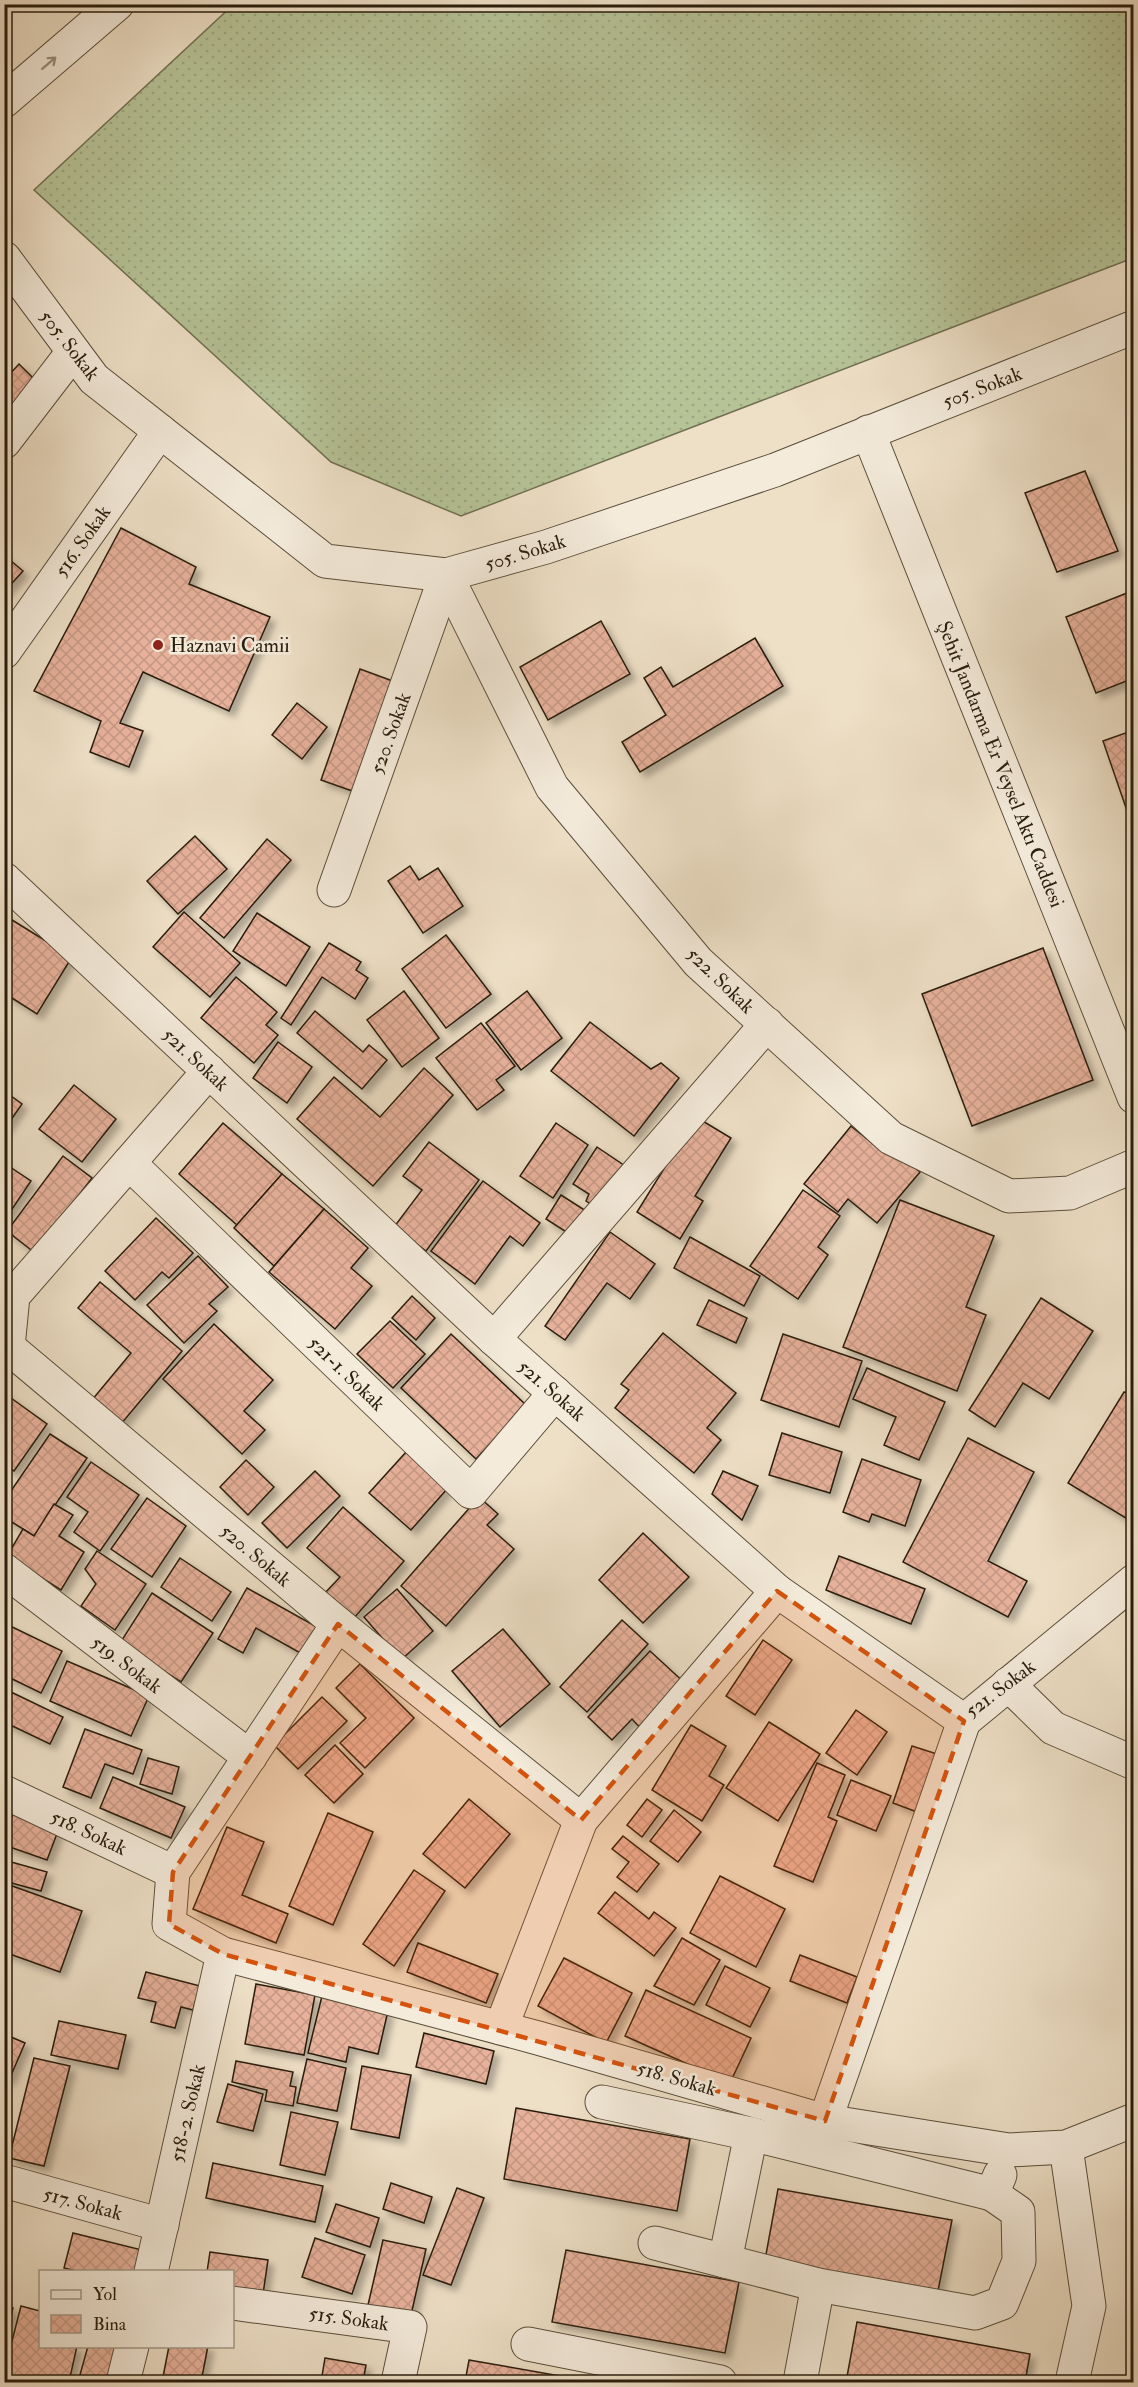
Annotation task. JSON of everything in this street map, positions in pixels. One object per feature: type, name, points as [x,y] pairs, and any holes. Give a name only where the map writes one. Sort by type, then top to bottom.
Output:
[{"type":"street","points":[[4,101],[117,4]]},
{"type":"street","name":"505. Sokak","points":[[4,258],[94,379],[325,561],[446,575],[546,547],[775,470],[1134,327]]},
{"type":"street","points":[[4,442],[73,352]]},
{"type":"street","name":"516. Sokak","points":[[4,652],[160,431]]},
{"type":"street","name":"Şehit Jandarma Er Veysel Aktı Caddesi","points":[[868,432],[1134,1097]]},
{"type":"street","name":"520. Sokak","points":[[334,890],[446,575]]},
{"type":"street","name":"522. Sokak","points":[[446,575],[552,788],[698,962],[891,1138],[1009,1196],[1070,1192],[1134,1166]]},
{"type":"street","name":"521. Sokak","points":[[4,879],[494,1339],[777,1592],[964,1721],[1134,1581]]},
{"type":"street","points":[[494,1339],[766,1024]]},
{"type":"street","points":[[15,1274],[129,1163],[209,1071]]},
{"type":"street","name":"521-1. Sokak","points":[[129,1163],[471,1492],[555,1393]]},
{"type":"street","name":"520. Sokak","points":[[15,1274],[8,1347],[338,1624],[581,1820]]},
{"type":"street","name":"519. Sokak","points":[[4,1570],[249,1758]]},
{"type":"street","points":[[501,2028],[581,1820],[777,1592]]},
{"type":"street","points":[[173,1872],[338,1624]]},
{"type":"street","points":[[1008,1684],[1053,1728],[1134,1763]]},
{"type":"street","points":[[825,2121],[964,1721]]},
{"type":"street","name":"518. Sokak","points":[[4,1792],[173,1872],[169,1924],[223,1954],[501,2028],[825,2121],[1009,2150],[1066,2147],[1134,2120]]},
{"type":"street","name":"518-2. Sokak","points":[[151,2270],[223,1954]]},
{"type":"street","points":[[602,2102],[751,2134],[992,2194],[1018,2212],[1018,2261],[1002,2303],[975,2313],[818,2285],[655,2243]]},
{"type":"street","points":[[725,2261],[751,2134]]},
{"type":"street","points":[[1066,2147],[1089,2306],[1072,2382]]},
{"type":"street","points":[[992,2194],[1009,2150]]},
{"type":"street","name":"517. Sokak","points":[[4,2181],[162,2225]]},
{"type":"street","points":[[800,2382],[818,2285]]},
{"type":"street","name":"515. Sokak","points":[[234,2303],[410,2327],[398,2382]]},
{"type":"street","points":[[528,2344],[709,2381]]},
{"type":"street","points":[[123,2382],[132,2348]]},
{"type":"highlighted area","points":[[777,1591],[964,1721],[825,2121],[223,1954],[169,1924],[173,1872],[338,1624],[581,1820]]},
{"type":"green space","points":[[234,4],[1133,5],[1133,258],[461,516],[331,462],[34,190]]},
{"type":"building","points":[[19,364],[39,384],[13,411],[4,402],[4,380]]},
{"type":"building","points":[[1085,471],[1118,551],[1057,572],[1025,493]]},
{"type":"building","name":"Haznavi Camii","points":[[121,528],[196,567],[189,584],[270,617],[229,711],[143,672],[120,723],[143,731],[129,767],[90,752],[101,721],[34,691]]},
{"type":"building","points":[[4,555],[23,571],[4,592]]},
{"type":"building","points":[[1127,593],[1134,611],[1134,678],[1096,693],[1066,617]]},
{"type":"building","points":[[601,621],[630,674],[548,720],[520,667]]},
{"type":"building","points":[[755,638],[783,686],[640,772],[622,742],[666,715],[644,678],[661,667],[673,687]]},
{"type":"building","points":[[360,669],[398,683],[358,793],[321,780]]},
{"type":"building","points":[[297,703],[327,727],[302,759],[272,735]]},
{"type":"building","points":[[1134,730],[1134,831],[1103,741]]},
{"type":"building","points":[[195,836],[227,869],[178,914],[147,881]]},
{"type":"building","points":[[267,839],[291,860],[224,938],[200,918]]},
{"type":"building","points":[[410,866],[419,880],[438,868],[463,906],[423,933],[388,881]]},
{"type":"building","points":[[184,912],[240,963],[210,997],[153,947]]},
{"type":"building","points":[[257,913],[310,947],[286,986],[233,951]]},
{"type":"building","points":[[4,915],[72,957],[37,1014],[4,993]]},
{"type":"building","points":[[446,935],[491,994],[446,1028],[402,969]]},
{"type":"building","points":[[329,943],[361,962],[356,970],[368,978],[355,999],[322,977],[291,1025],[281,1018]]},
{"type":"building","points":[[1043,948],[1093,1080],[972,1126],[922,994]]},
{"type":"building","points":[[236,977],[277,1012],[266,1025],[278,1035],[254,1063],[201,1018]]},
{"type":"building","points":[[404,991],[439,1038],[402,1067],[367,1020]]},
{"type":"building","points":[[527,991],[562,1038],[521,1070],[486,1023]]},
{"type":"building","points":[[315,1011],[363,1052],[369,1045],[387,1060],[362,1089],[297,1033]]},
{"type":"building","points":[[590,1022],[651,1069],[661,1063],[679,1078],[634,1136],[551,1071]]},
{"type":"building","points":[[481,1023],[515,1066],[496,1080],[504,1090],[477,1110],[436,1058]]},
{"type":"building","points":[[278,1042],[312,1067],[287,1103],[253,1078]]},
{"type":"building","points":[[424,1068],[453,1095],[373,1186],[297,1119],[334,1077],[380,1117]]},
{"type":"building","points":[[74,1085],[116,1119],[82,1162],[39,1129]]},
{"type":"building","points":[[4,1091],[22,1104],[4,1130]]},
{"type":"building","points":[[696,1117],[731,1138],[695,1196],[703,1201],[680,1239],[637,1212]]},
{"type":"building","points":[[223,1123],[282,1174],[237,1225],[179,1174]]},
{"type":"building","points":[[556,1123],[588,1145],[553,1198],[520,1176]]},
{"type":"building","points":[[851,1126],[872,1143],[877,1136],[920,1172],[877,1223],[848,1199],[838,1212],[804,1184]]},
{"type":"building","points":[[429,1142],[479,1180],[426,1251],[394,1227],[422,1190],[403,1176]]},
{"type":"building","points":[[597,1147],[628,1168],[601,1211],[586,1201],[589,1194],[573,1184]]},
{"type":"building","points":[[63,1156],[92,1178],[35,1253],[7,1231]]},
{"type":"building","points":[[4,1163],[31,1181],[4,1221]]},
{"type":"building","points":[[282,1174],[324,1209],[274,1266],[234,1228]]},
{"type":"building","points":[[483,1181],[540,1223],[523,1246],[510,1236],[475,1284],[431,1251]]},
{"type":"building","points":[[803,1190],[840,1216],[818,1247],[828,1255],[798,1299],[750,1266]]},
{"type":"building","points":[[561,1195],[586,1211],[571,1235],[546,1219]]},
{"type":"building","points":[[900,1200],[994,1236],[966,1307],[986,1315],[957,1391],[843,1347]]},
{"type":"building","points":[[324,1209],[368,1248],[351,1268],[372,1286],[335,1329],[269,1272]]},
{"type":"building","points":[[156,1218],[193,1253],[169,1278],[162,1272],[135,1300],[105,1271]]},
{"type":"building","points":[[610,1232],[655,1264],[630,1299],[607,1283],[565,1340],[545,1326]]},
{"type":"building","points":[[690,1237],[760,1276],[744,1306],[674,1268]]},
{"type":"building","points":[[198,1256],[228,1287],[209,1304],[217,1311],[184,1343],[147,1305]]},
{"type":"building","points":[[100,1282],[182,1351],[121,1424],[92,1400],[131,1353],[78,1308]]},
{"type":"building","points":[[412,1296],[435,1318],[416,1340],[392,1318]]},
{"type":"building","points":[[1041,1298],[1093,1331],[1049,1399],[1023,1383],[995,1427],[969,1410]]},
{"type":"building","points":[[709,1300],[747,1318],[736,1343],[697,1325]]},
{"type":"building","points":[[390,1321],[425,1354],[393,1388],[357,1354]]},
{"type":"building","points":[[214,1324],[273,1380],[244,1411],[265,1430],[242,1454],[163,1379]]},
{"type":"building","points":[[663,1333],[736,1393],[707,1428],[721,1440],[694,1473],[615,1408],[629,1390],[621,1384]]},
{"type":"building","points":[[451,1334],[526,1405],[476,1459],[401,1388]]},
{"type":"building","points":[[783,1334],[862,1361],[839,1427],[761,1400]]},
{"type":"building","points":[[867,1368],[945,1402],[919,1460],[884,1445],[896,1417],[853,1399]]},
{"type":"building","points":[[1124,1392],[1134,1393],[1134,1523],[1068,1483]]},
{"type":"building","points":[[4,1393],[47,1424],[14,1471],[4,1465]]},
{"type":"building","points":[[782,1433],[842,1452],[830,1493],[769,1475]]},
{"type":"building","points":[[50,1434],[87,1458],[34,1536],[4,1517],[4,1501]]},
{"type":"building","points":[[968,1438],[1034,1472],[988,1561],[1027,1581],[1008,1617],[903,1562]]},
{"type":"building","points":[[406,1452],[447,1489],[411,1530],[369,1493]]},
{"type":"building","points":[[862,1459],[921,1480],[905,1526],[872,1514],[869,1522],[843,1512]]},
{"type":"building","points":[[246,1460],[274,1487],[248,1515],[220,1487]]},
{"type":"building","points":[[91,1462],[139,1495],[100,1551],[74,1532],[88,1512],[67,1497]]},
{"type":"building","points":[[315,1471],[340,1496],[287,1548],[262,1523]]},
{"type":"building","points":[[723,1471],[758,1486],[742,1520],[712,1494]]},
{"type":"building","points":[[479,1497],[498,1514],[487,1525],[514,1549],[446,1626],[401,1586]]},
{"type":"building","points":[[147,1498],[186,1526],[152,1577],[111,1549]]},
{"type":"building","points":[[54,1504],[73,1515],[59,1536],[84,1552],[61,1590],[7,1556],[23,1529],[34,1536]]},
{"type":"building","points":[[343,1507],[404,1561],[353,1619],[324,1594],[340,1577],[307,1548]]},
{"type":"building","points":[[643,1533],[689,1577],[643,1623],[599,1580]]},
{"type":"building","points":[[97,1551],[146,1584],[115,1630],[81,1606],[96,1584],[85,1569]]},
{"type":"building","points":[[839,1556],[925,1589],[911,1624],[826,1590]]},
{"type":"building","points":[[180,1558],[231,1592],[212,1621],[161,1587]]},
{"type":"building","points":[[247,1588],[317,1627],[302,1654],[256,1628],[243,1653],[218,1639]]},
{"type":"building","points":[[397,1589],[433,1631],[401,1660],[364,1617]]},
{"type":"building","points":[[152,1593],[213,1633],[181,1682],[120,1643]]},
{"type":"building","points":[[622,1620],[648,1644],[587,1712],[560,1687]]},
{"type":"building","points":[[4,1623],[62,1651],[41,1693],[4,1675]]},
{"type":"building","points":[[503,1629],[550,1684],[500,1727],[452,1671]]},
{"type":"building","points":[[763,1640],[792,1660],[755,1715],[726,1696]]},
{"type":"building","points":[[650,1651],[688,1686],[645,1733],[632,1719],[612,1740],[588,1717]]},
{"type":"building","points":[[67,1661],[149,1696],[131,1736],[50,1701]]},
{"type":"building","points":[[360,1664],[414,1718],[365,1768],[340,1743],[366,1718],[336,1688]]},
{"type":"building","points":[[11,1692],[63,1717],[50,1744],[4,1722],[4,1706]]},
{"type":"building","points":[[322,1697],[347,1721],[298,1769],[274,1745]]},
{"type":"building","points":[[856,1710],[887,1732],[857,1775],[826,1753]]},
{"type":"building","points":[[769,1722],[820,1754],[778,1821],[726,1788]]},
{"type":"building","points":[[691,1725],[726,1746],[709,1776],[724,1785],[702,1821],[652,1790]]},
{"type":"building","points":[[85,1729],[142,1750],[133,1774],[105,1764],[91,1798],[63,1787]]},
{"type":"building","points":[[335,1745],[363,1774],[334,1803],[305,1775]]},
{"type":"building","points":[[912,1746],[937,1754],[917,1812],[893,1803]]},
{"type":"building","points":[[148,1758],[179,1767],[172,1794],[140,1784]]},
{"type":"building","points":[[817,1763],[845,1775],[828,1817],[837,1821],[813,1882],[774,1866]]},
{"type":"building","points":[[113,1777],[185,1807],[171,1838],[100,1808]]},
{"type":"building","points":[[851,1780],[891,1796],[876,1831],[837,1815]]},
{"type":"building","points":[[469,1799],[510,1834],[465,1888],[423,1854]]},
{"type":"building","points":[[647,1799],[662,1810],[642,1837],[627,1825]]},
{"type":"building","points":[[674,1810],[701,1832],[678,1862],[650,1841]]},
{"type":"building","points":[[328,1813],[373,1832],[333,1925],[289,1906]]},
{"type":"building","points":[[13,1814],[58,1831],[47,1860],[4,1845],[4,1837]]},
{"type":"building","points":[[227,1827],[264,1842],[242,1895],[288,1914],[276,1943],[193,1909]]},
{"type":"building","points":[[623,1836],[659,1864],[637,1892],[617,1877],[629,1862],[612,1849]]},
{"type":"building","points":[[4,1860],[47,1872],[41,1891],[4,1881]]},
{"type":"building","points":[[414,1870],[445,1891],[394,1966],[363,1944]]},
{"type":"building","points":[[720,1876],[785,1909],[756,1967],[690,1933]]},
{"type":"building","points":[[4,1883],[82,1911],[60,1972],[4,1952]]},
{"type":"building","points":[[615,1892],[649,1919],[654,1912],[676,1928],[654,1956],[598,1913]]},
{"type":"building","points":[[682,1938],[720,1960],[694,2005],[654,1986]]},
{"type":"building","points":[[418,1943],[498,1974],[486,2003],[407,1972]]},
{"type":"building","points":[[800,1955],[857,1977],[847,2003],[790,1981]]},
{"type":"building","points":[[564,1958],[632,1993],[606,2043],[538,2006]]},
{"type":"building","points":[[725,1966],[770,1988],[750,2027],[706,2005]]},
{"type":"building","points":[[146,1972],[200,1986],[193,2010],[181,2007],[175,2028],[151,2022],[156,2002],[138,1998]]},
{"type":"building","points":[[256,1984],[315,1995],[304,2055],[245,2044]]},
{"type":"building","points":[[646,1990],[751,2038],[730,2083],[625,2036]]},
{"type":"building","points":[[322,1996],[388,2011],[378,2054],[349,2047],[346,2062],[308,2053]]},
{"type":"building","points":[[59,2021],[126,2035],[118,2069],[51,2055]]},
{"type":"building","points":[[424,2033],[494,2051],[486,2084],[416,2067]]},
{"type":"building","points":[[4,2034],[25,2043],[9,2080],[4,2078]]},
{"type":"building","points":[[34,2058],[70,2066],[44,2166],[9,2158]]},
{"type":"building","points":[[307,2059],[346,2068],[337,2111],[297,2103]]},
{"type":"building","points":[[236,2061],[293,2072],[290,2086],[296,2087],[293,2106],[265,2101],[267,2090],[232,2082]]},
{"type":"building","points":[[362,2066],[411,2075],[399,2138],[351,2129]]},
{"type":"building","points":[[228,2084],[263,2094],[253,2131],[217,2122]]},
{"type":"building","points":[[516,2108],[690,2139],[677,2211],[504,2179]]},
{"type":"building","points":[[291,2112],[338,2122],[325,2175],[280,2165]]},
{"type":"building","points":[[213,2163],[323,2186],[315,2222],[206,2198]]},
{"type":"building","points":[[391,2183],[432,2197],[424,2223],[383,2209]]},
{"type":"building","points":[[457,2188],[484,2198],[451,2285],[423,2275]]},
{"type":"building","points":[[778,2189],[952,2220],[938,2291],[765,2260]]},
{"type":"building","points":[[336,2204],[379,2218],[370,2247],[326,2232]]},
{"type":"building","points":[[73,2233],[150,2252],[146,2270],[72,2270],[64,2268]]},
{"type":"building","points":[[315,2238],[365,2255],[352,2294],[302,2277]]},
{"type":"building","points":[[383,2240],[426,2249],[411,2315],[368,2305]]},
{"type":"building","points":[[566,2250],[739,2282],[725,2353],[552,2322]]},
{"type":"building","points":[[210,2252],[268,2260],[263,2294],[234,2289],[234,2270],[207,2270]]},
{"type":"building","points":[[4,2305],[13,2308],[4,2346]]},
{"type":"building","points":[[21,2306],[39,2311],[39,2348],[77,2348],[69,2382],[4,2382],[4,2372]]},
{"type":"building","points":[[857,2322],[1030,2354],[1025,2382],[846,2382]]},
{"type":"building","points":[[87,2348],[116,2348],[109,2382],[78,2382]]},
{"type":"building","points":[[169,2348],[208,2348],[201,2382],[162,2382]]},
{"type":"building","points":[[325,2358],[366,2365],[363,2382],[321,2382]]},
{"type":"building","points":[[469,2360],[594,2382],[465,2382]]},
{"type":"place","name":"Haznavi Camii","points":[[158,645]]}]
